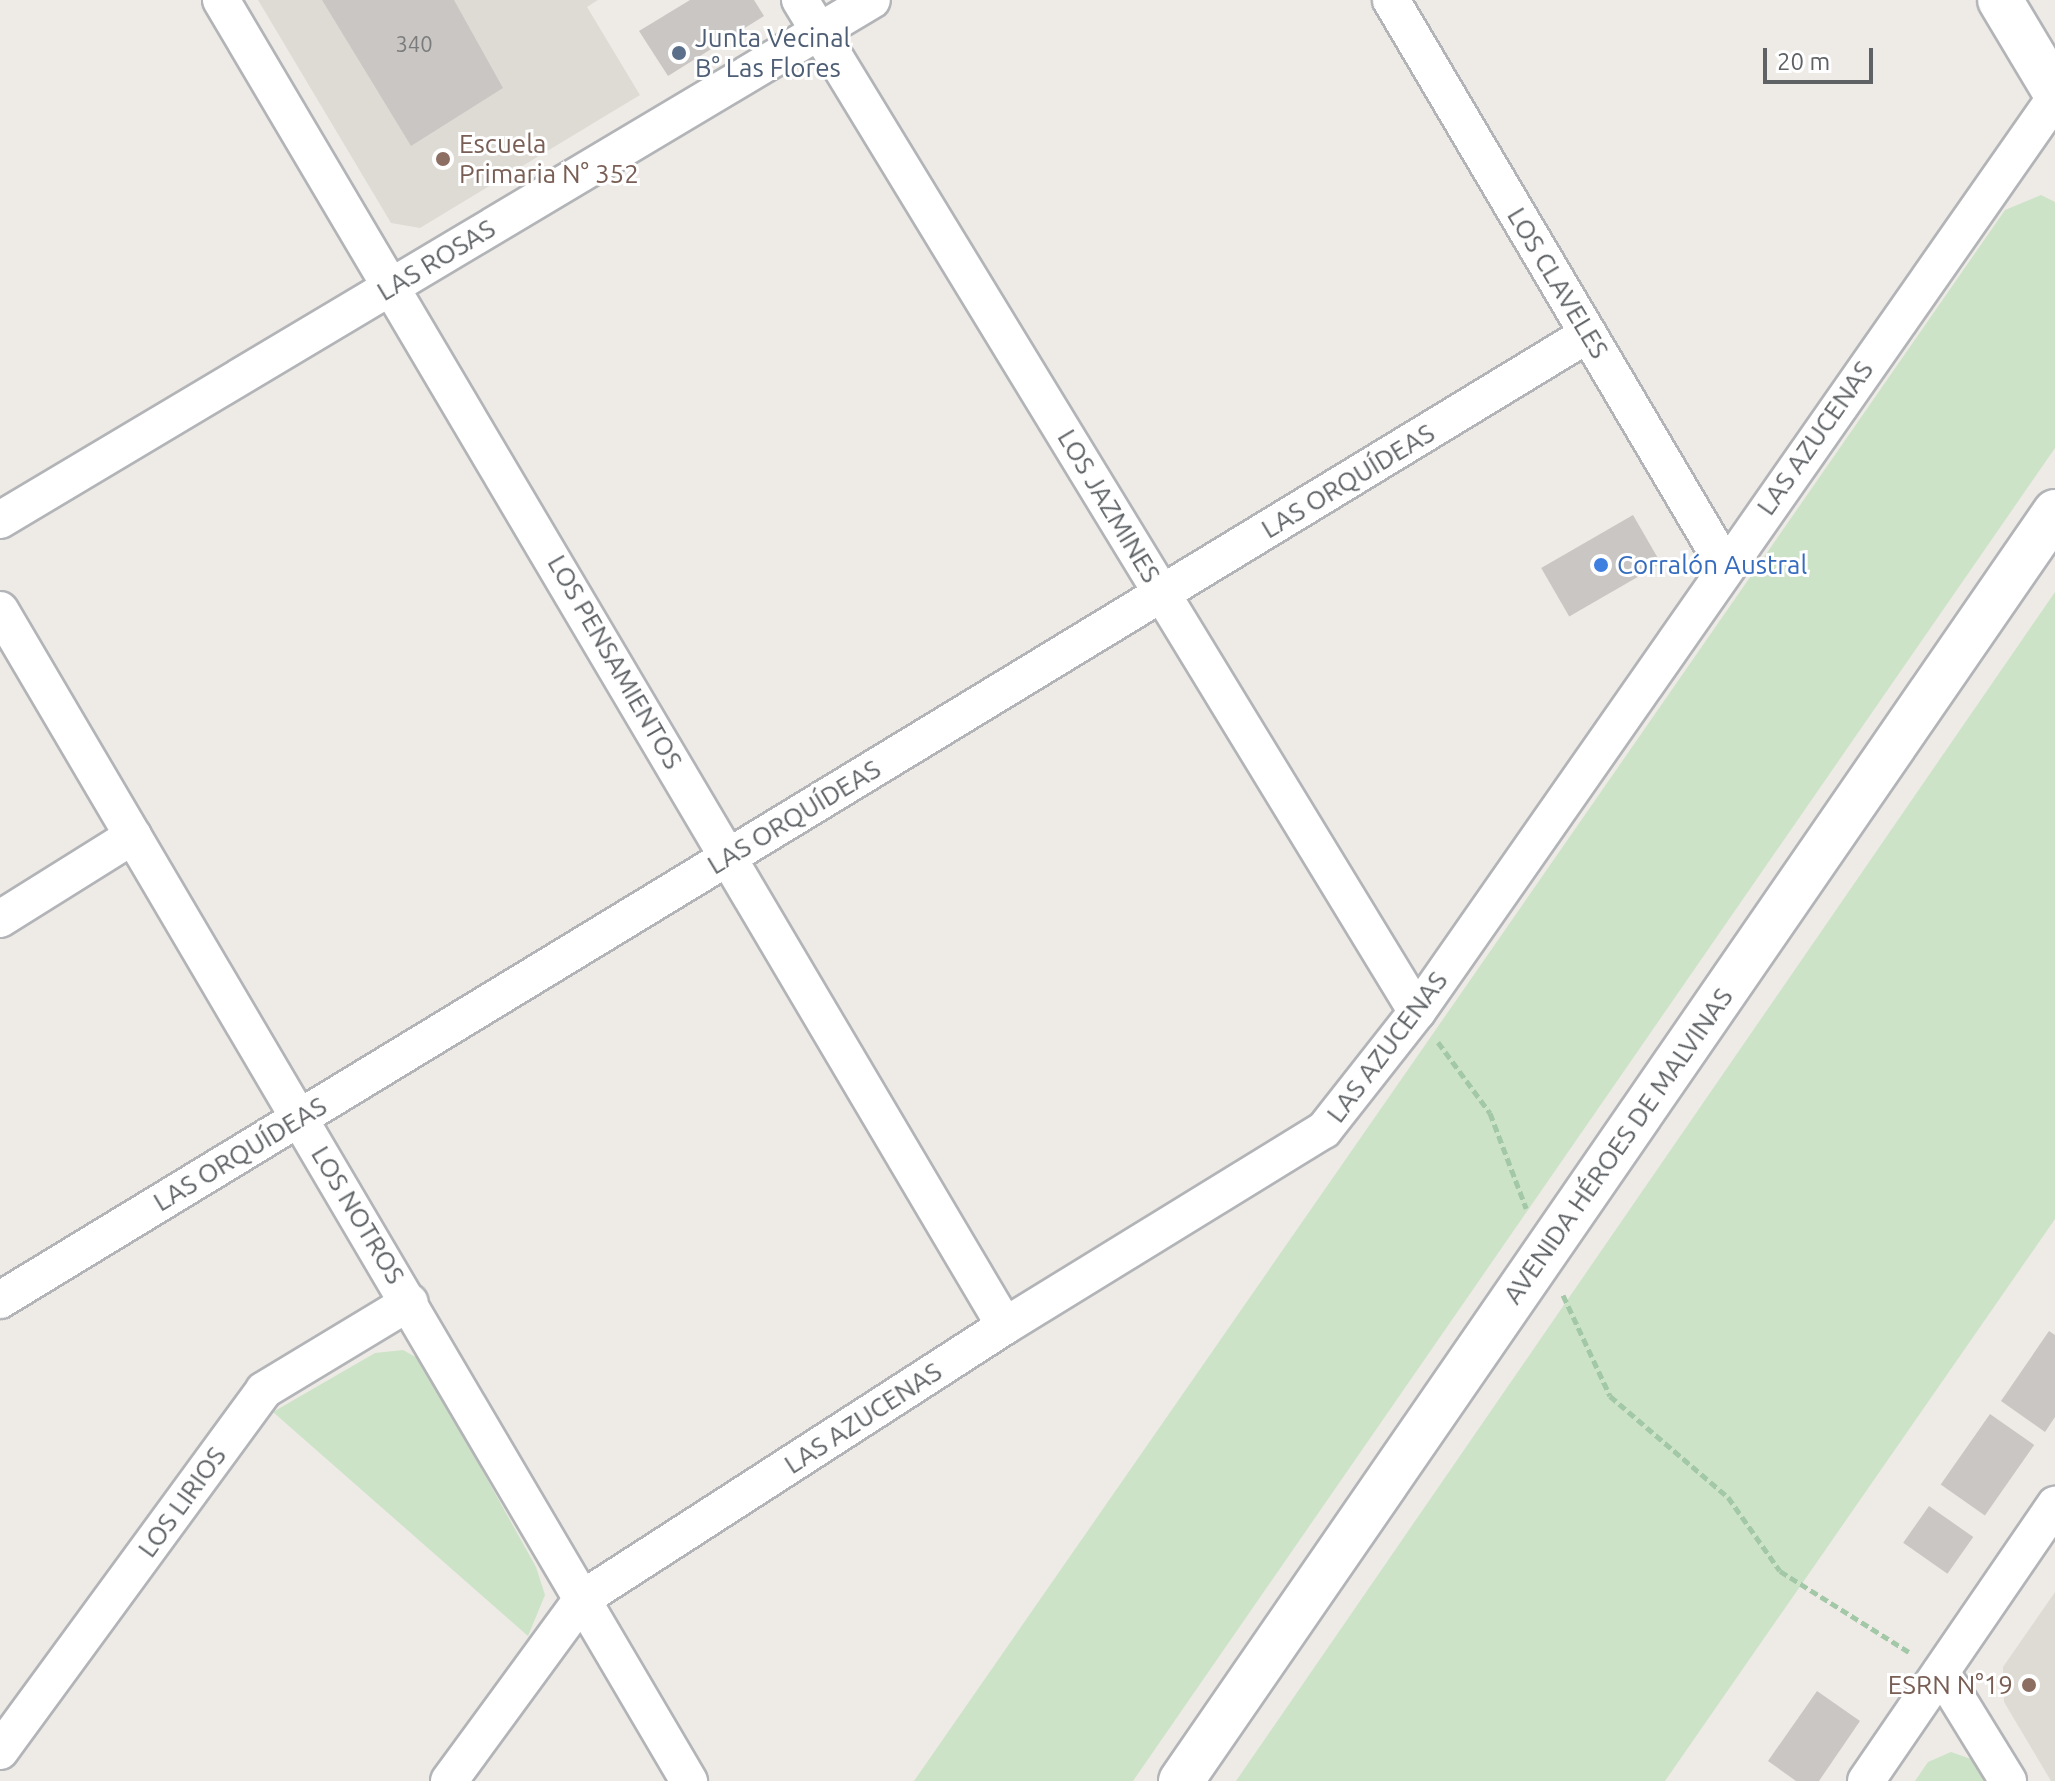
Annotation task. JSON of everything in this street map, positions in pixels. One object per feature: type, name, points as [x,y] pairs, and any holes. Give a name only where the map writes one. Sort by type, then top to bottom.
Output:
[{"type":"main road","points":[[2000,0],[2055,95]]},
{"type":"main road","name":"AVENIDA HÉROES DE MALVINAS","points":[[1181,1781],[2055,512]]},
{"type":"street","name":"LOS PENSAMIENTOS","points":[[221,0],[394,285],[1005,1326]]},
{"type":"street","name":"LOS JAZMINES","points":[[800,0],[1417,1012]]},
{"type":"street","name":"LAS ROSAS","points":[[0,520],[872,0]]},
{"type":"street","name":"LOS CLAVELES","points":[[1391,0],[1725,566]]},
{"type":"street","name":"LAS AZUCENAS","points":[[449,1781],[582,1599],[1005,1326],[1324,1130],[1417,1012],[2055,95]]},
{"type":"street","name":"LAS ORQUÍDEAS","points":[[0,1300],[1588,334]]},
{"type":"street","name":"LOS NOTROS","points":[[0,610],[410,1302],[689,1781]]},
{"type":"street","points":[[0,919],[133,836]]},
{"type":"street","name":"LOS LIRIOS","points":[[0,1751],[264,1390],[410,1302]]},
{"type":"street","points":[[1866,1781],[2055,1505]]},
{"type":"street","points":[[1941,1672],[2008,1781]]},
{"type":"path","points":[[1417,1012],[1490,1113],[1544,1254],[1610,1396],[1728,1497],[1780,1571],[1941,1672]]},
{"type":"shaded area","name":"Escuela Primaria N° 352","points":[[258,0],[598,0],[587,7],[640,95],[420,228],[391,223]]},
{"type":"shaded area","name":"ESRN N°19","points":[[2055,1592],[2055,1781],[2051,1781],[2004,1702],[2003,1667]]},
{"type":"green space","points":[[2041,195],[2055,202],[2055,448],[1133,1781],[914,1781],[2005,210]]},
{"type":"green space","points":[[2055,592],[2055,1219],[1665,1781],[1236,1781]]},
{"type":"green space","points":[[403,1350],[421,1360],[536,1567],[545,1595],[528,1636],[273,1412],[375,1353]]},
{"type":"green space","points":[[1951,1752],[1971,1759],[1985,1781],[1915,1781],[1928,1762]]},
{"type":"building","points":[[322,0],[454,0],[503,88],[411,146]]},
{"type":"building","name":"Junta Vecinal B° Las Flores","points":[[690,0],[754,0],[764,16],[668,76],[639,31]]},
{"type":"building","name":"Corralón Austral","points":[[1633,515],[1661,563],[1569,616],[1541,568]]},
{"type":"building","points":[[2049,1331],[2055,1335],[2055,1417],[2045,1432],[2001,1401]]},
{"type":"building","points":[[1990,1414],[2034,1445],[1985,1515],[1941,1484]]},
{"type":"building","points":[[1929,1506],[1973,1537],[1947,1574],[1903,1543]]},
{"type":"building","points":[[1817,1691],[1860,1721],[1819,1781],[1796,1781],[1768,1761]]},
{"type":"place","name":"Junta Vecinal B° Las Flores","points":[[679,53]]},
{"type":"place","name":"Escuela Primaria N° 352","points":[[443,159]]},
{"type":"place","name":"Corralón Austral","points":[[1601,565]]},
{"type":"place","name":"ESRN N°19","points":[[2029,1685]]}]
